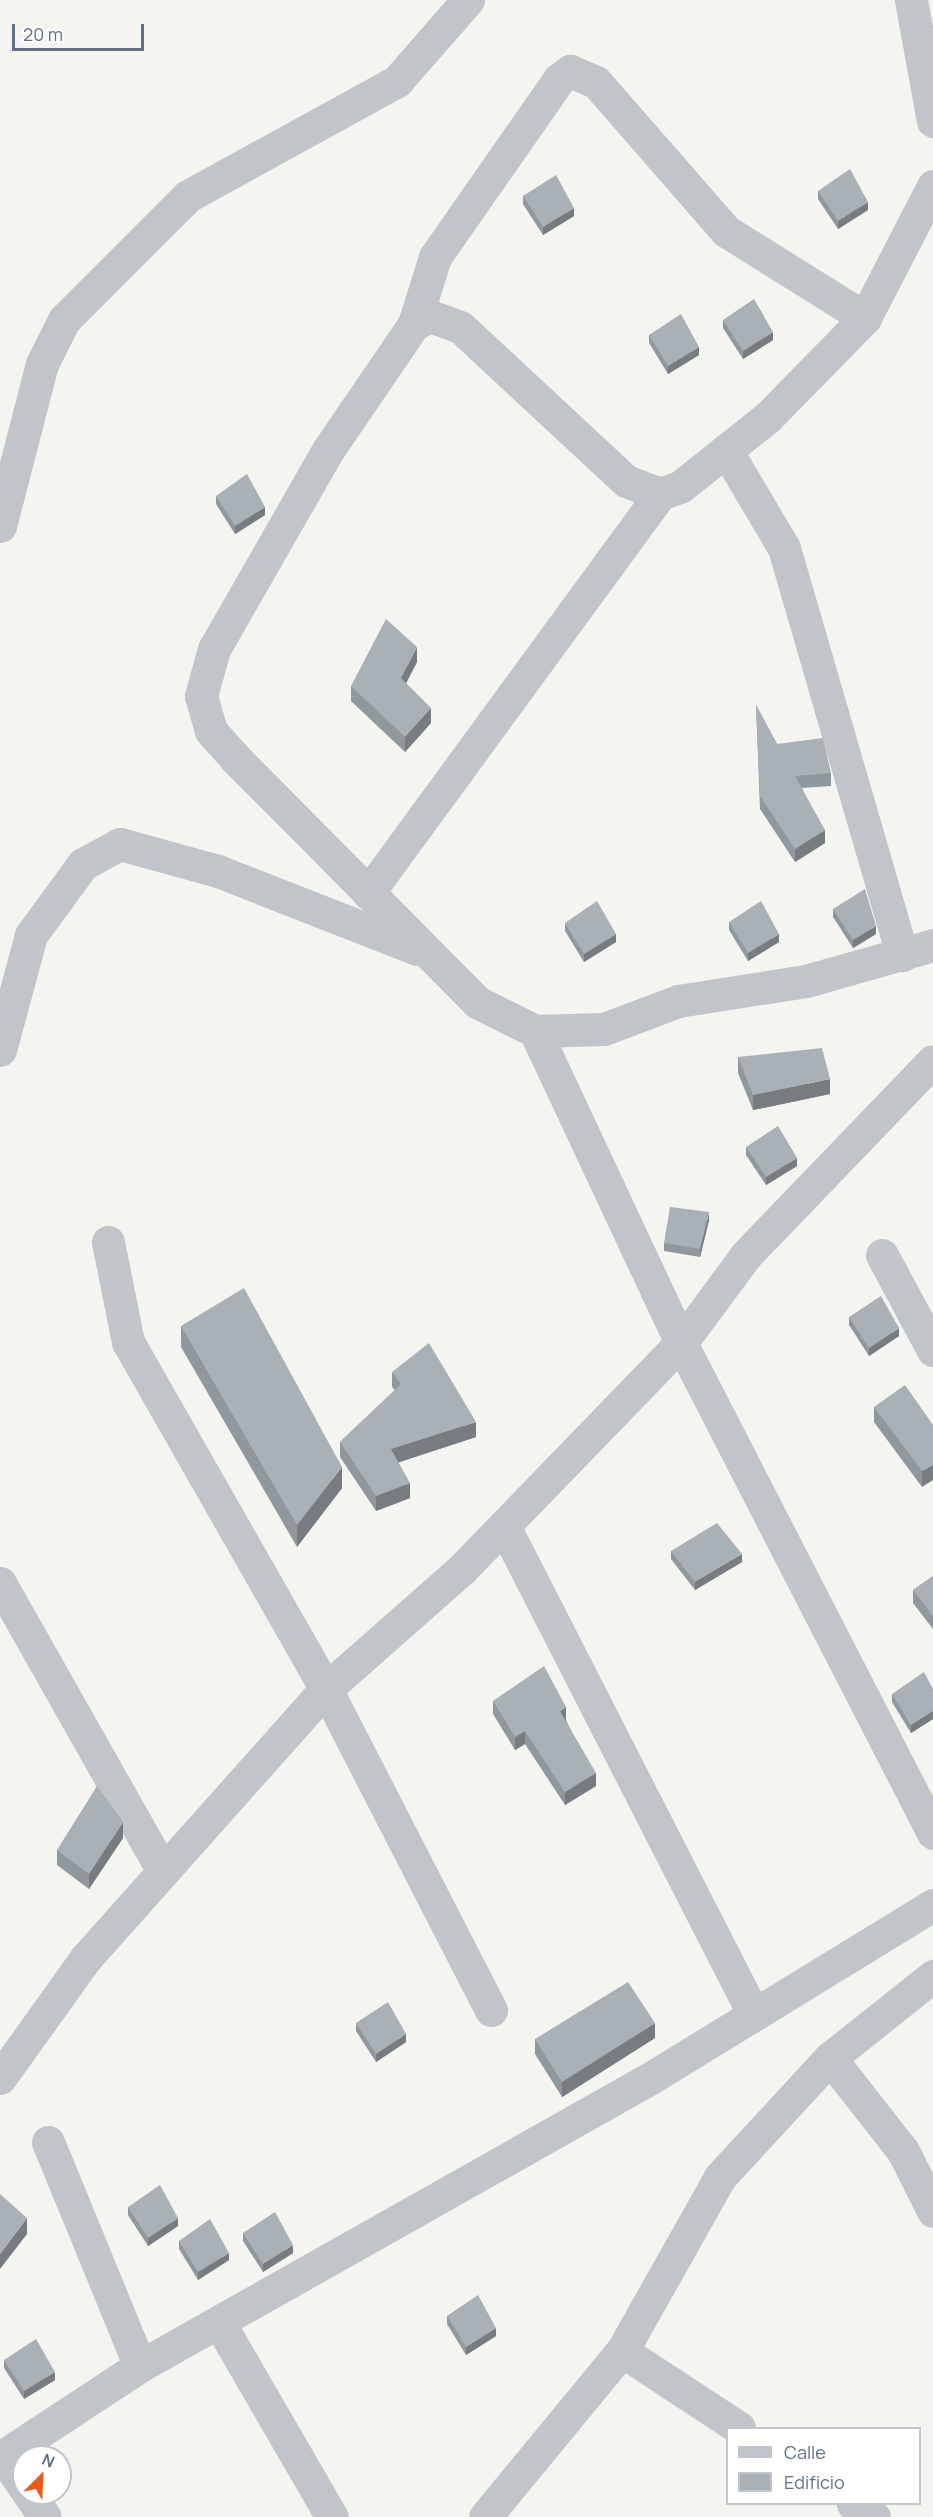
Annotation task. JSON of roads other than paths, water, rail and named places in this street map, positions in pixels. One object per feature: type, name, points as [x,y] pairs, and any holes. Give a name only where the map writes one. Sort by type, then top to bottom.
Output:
[{"type":"street","points":[[0,526],[42,363],[64,320],[188,196],[397,81],[468,0]]},
{"type":"street","points":[[911,0],[933,121]]},
{"type":"street","points":[[865,318],[726,231],[596,82],[570,71],[559,78],[435,257],[414,324],[328,450],[225,629],[201,696],[211,731],[368,893],[477,1002],[535,1031],[604,1029],[678,1001],[806,981],[933,945]]},
{"type":"street","points":[[368,893],[660,494],[681,487],[768,417],[865,318],[933,186]]},
{"type":"street","points":[[414,324],[430,316],[460,327],[626,481],[660,494]]},
{"type":"street","points":[[726,450],[784,548],[902,955]]},
{"type":"street","points":[[0,1050],[32,935],[83,864],[120,844],[218,871],[430,954]]},
{"type":"street","points":[[535,1031],[681,1343],[933,1833]]},
{"type":"street","points":[[1,2074],[86,1958],[162,1869],[326,1689],[504,1526],[681,1343],[746,1255],[933,1061]]},
{"type":"street","points":[[108,1242],[128,1342],[326,1689],[491,2010]]},
{"type":"street","points":[[882,1255],[933,1350]]},
{"type":"street","points":[[504,1526],[754,2015]]},
{"type":"street","points":[[0,1582],[162,1869]]},
{"type":"street","points":[[12,2471],[2,2457],[140,2367],[220,2324],[754,2015],[933,1905]]},
{"type":"street","points":[[485,2517],[622,2351],[720,2177],[830,2058],[933,1976]]},
{"type":"street","points":[[830,2058],[903,2151],[933,2211]]},
{"type":"street","points":[[48,2142],[140,2367]]},
{"type":"street","points":[[220,2324],[332,2517]]},
{"type":"street","points":[[622,2351],[738,2427]]},
{"type":"street","points":[[855,2505],[874,2517]]}]
